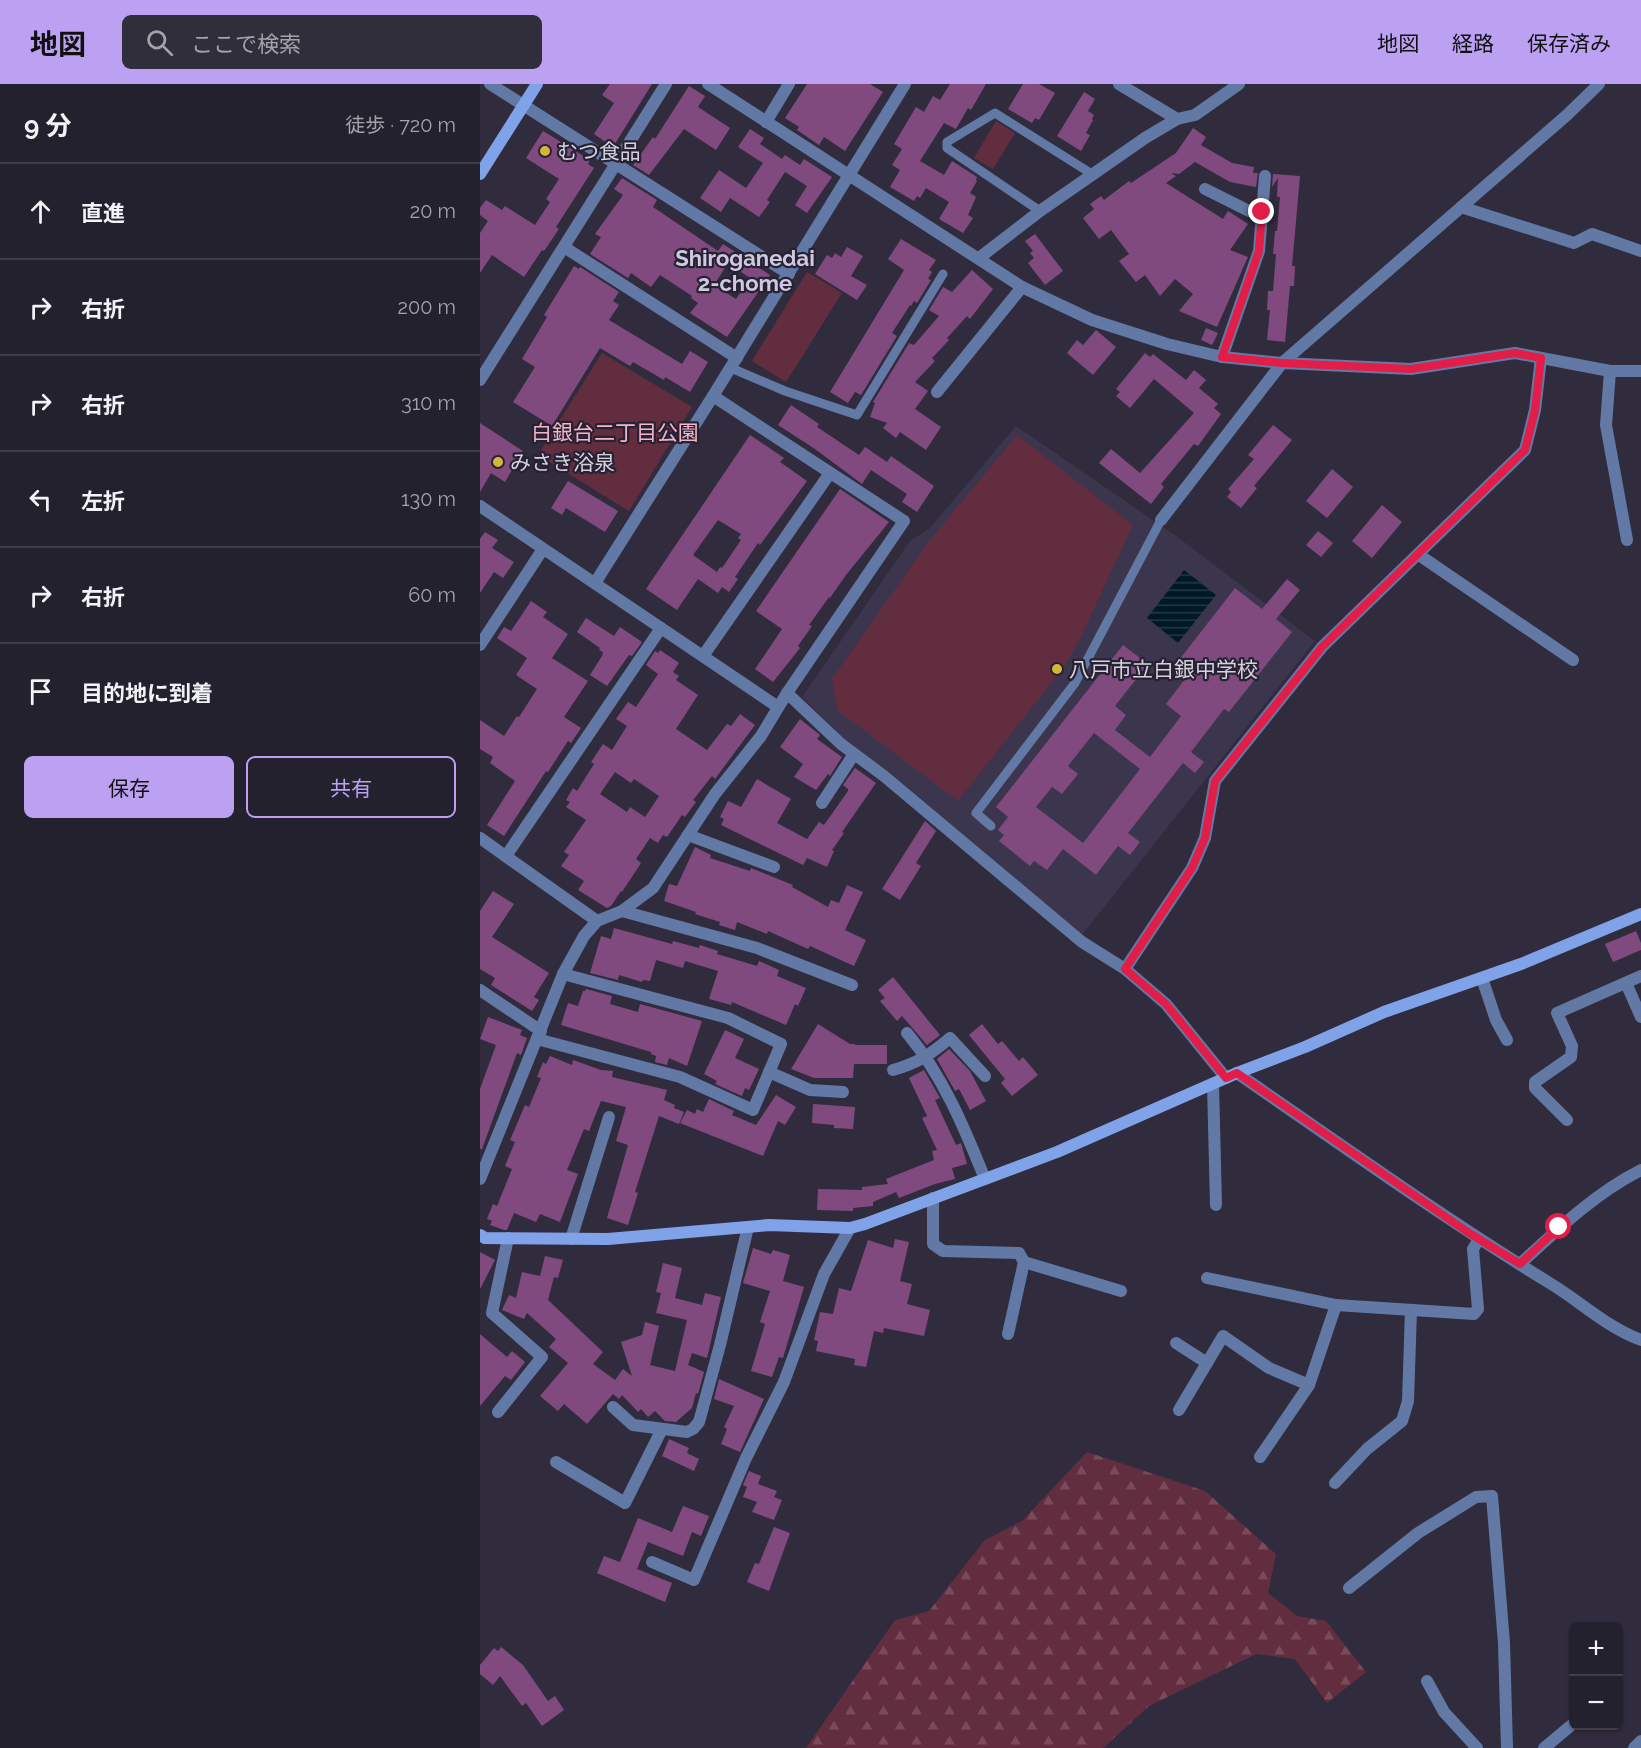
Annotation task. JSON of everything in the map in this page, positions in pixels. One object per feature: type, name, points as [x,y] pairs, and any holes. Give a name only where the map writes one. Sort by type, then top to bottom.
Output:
[{"type":"street","points":[[490,84],[789,273]]},
{"type":"street","points":[[480,174],[537,84]]},
{"type":"street","points":[[480,380],[666,84]]},
{"type":"street","points":[[708,84],[1022,287],[1092,320],[1167,344],[1222,357],[1282,363],[1411,369],[1515,353],[1610,371],[1641,371]]},
{"type":"street","points":[[766,122],[789,84]]},
{"type":"street","points":[[595,583],[714,396],[905,84]]},
{"type":"street","points":[[1119,84],[1177,119]]},
{"type":"street","points":[[978,258],[1144,138],[1177,119],[1195,115],[1239,84]]},
{"type":"street","points":[[1161,520],[1282,363],[1567,115],[1599,84]]},
{"type":"street","points":[[1222,357],[1259,251],[1265,176]]},
{"type":"street","points":[[1205,189],[1249,211],[1262,212]]},
{"type":"street","points":[[1461,207],[1574,243],[1592,234],[1641,251]]},
{"type":"street","points":[[564,247],[734,363]]},
{"type":"street","points":[[937,392],[1022,287]]},
{"type":"street","points":[[1125,969],[1192,868],[1205,838],[1215,781],[1322,647],[1525,450],[1535,410],[1541,358]]},
{"type":"street","points":[[1610,371],[1606,425],[1627,540]]},
{"type":"street","points":[[480,1179],[563,974],[584,936],[597,921],[622,911],[653,888],[715,794],[760,736],[904,521],[714,396]]},
{"type":"street","points":[[703,656],[830,473]]},
{"type":"street","points":[[480,506],[778,707]]},
{"type":"street","points":[[480,645],[543,549]]},
{"type":"street","points":[[1419,555],[1573,660]]},
{"type":"street","points":[[506,856],[662,628]]},
{"type":"street","points":[[787,693],[841,744],[884,776],[1082,942],[1125,969],[1166,1004],[1231,1076],[1622,1332],[1641,1340]]},
{"type":"street","points":[[822,802],[854,754]]},
{"type":"street","points":[[688,835],[774,867]]},
{"type":"street","points":[[480,838],[597,921]]},
{"type":"street","points":[[622,911],[757,948],[852,985]]},
{"type":"street","points":[[480,1235],[485,1238],[608,1239],[769,1225],[850,1227],[866,1224],[1057,1152],[1384,1012],[1521,964],[1641,914]]},
{"type":"street","points":[[480,990],[539,1035],[680,1077],[753,1110],[781,1044],[728,1018],[563,974]]},
{"type":"street","points":[[1567,1120],[1535,1088],[1535,1082],[1571,1057],[1572,1046],[1557,1012],[1641,976]]},
{"type":"street","points":[[1482,978],[1496,1020],[1507,1040]]},
{"type":"street","points":[[1626,983],[1641,1017]]},
{"type":"street","points":[[907,1033],[927,1057],[951,1102],[985,1179]]},
{"type":"street","points":[[893,1070],[927,1057],[950,1038],[986,1076]]},
{"type":"street","points":[[769,1072],[810,1090],[843,1092]]},
{"type":"street","points":[[1213,1084],[1216,1205]]},
{"type":"street","points":[[571,1239],[609,1117]]},
{"type":"street","points":[[1520,1264],[1559,1227],[1618,1181],[1641,1170]]},
{"type":"street","points":[[933,1198],[933,1244],[943,1251],[1019,1253],[1024,1262],[1008,1334]]},
{"type":"street","points":[[613,1407],[633,1425],[687,1432],[693,1430],[699,1422],[748,1227]]},
{"type":"street","points":[[652,1562],[694,1580],[746,1458],[784,1382],[824,1274],[850,1227]]},
{"type":"street","points":[[498,1412],[542,1357],[492,1313],[508,1238]]},
{"type":"street","points":[[1207,1278],[1336,1305],[1474,1314],[1478,1309],[1473,1250],[1479,1239]]},
{"type":"street","points":[[1024,1262],[1121,1291]]},
{"type":"street","points":[[1260,1457],[1309,1385],[1336,1305]]},
{"type":"street","points":[[1335,1483],[1367,1449],[1402,1421],[1408,1401],[1411,1310]]},
{"type":"street","points":[[1179,1410],[1223,1336],[1269,1368],[1309,1385]]},
{"type":"street","points":[[1176,1343],[1207,1363]]},
{"type":"street","points":[[556,1462],[625,1503],[662,1429]]},
{"type":"street","points":[[1349,1588],[1418,1533],[1476,1497],[1492,1496],[1504,1643],[1508,1748]]},
{"type":"street","points":[[1427,1681],[1444,1712],[1477,1748]]},
{"type":"street","points":[[1544,1748],[1569,1727]]},
{"type":"street","points":[[1634,1748],[1641,1741]]},
{"type":"lane","points":[[1040,211],[947,148],[947,142],[995,113],[1092,174]]},
{"type":"lane","points":[[734,363],[785,392],[857,415],[943,274]]},
{"type":"lane","points":[[991,826],[976,813],[1075,683],[1161,520]]},
{"type":"shaded area","name":"八戸市立白銀中学校","points":[[1016,426],[1176,536],[1315,641],[1082,935],[887,770],[846,741],[802,697],[910,541],[930,528]]},
{"type":"green space","points":[[996,121],[1015,133],[993,169],[974,158]]},
{"type":"green space","points":[[807,272],[842,293],[786,382],[752,361]]},
{"type":"green space","name":"白銀台二丁目公園","points":[[602,353],[692,407],[629,511],[538,455]]},
{"type":"green space","points":[[1017,435],[1133,525],[1079,641],[1063,668],[958,801],[837,710],[832,679],[926,545]]},
{"type":"green space","points":[[1087,1452],[1205,1491],[1276,1554],[1268,1593],[1297,1616],[1326,1621],[1366,1672],[1327,1703],[1295,1659],[1256,1654],[1149,1706],[1103,1748],[806,1748],[895,1620],[929,1611],[985,1540],[1022,1521]]},
{"type":"water","points":[[1184,570],[1216,595],[1178,643],[1147,618]]},
{"type":"building","points":[[610,84],[652,84],[613,147],[594,134],[614,103],[602,95]]},
{"type":"building","points":[[807,84],[870,84],[883,92],[845,151],[824,137],[819,145],[797,130],[799,127],[785,118]]},
{"type":"building","points":[[950,84],[986,84],[971,110],[968,108],[956,129],[944,123],[920,161],[944,175],[952,161],[977,177],[970,193],[976,197],[968,215],[973,218],[963,233],[939,219],[949,202],[926,188],[920,198],[917,196],[914,201],[890,187],[900,170],[892,165],[902,149],[894,144],[916,107],[924,112],[933,96],[940,100]]},
{"type":"building","points":[[1023,84],[1039,84],[1055,93],[1039,120],[1035,118],[1032,123],[1008,109]]},
{"type":"building","points":[[689,86],[705,96],[698,107],[730,128],[716,150],[684,129],[649,175],[633,165],[653,137],[655,139]]},
{"type":"building","points":[[1084,92],[1095,99],[1088,111],[1094,115],[1086,133],[1090,135],[1081,151],[1057,136]]},
{"type":"building","points":[[1193,128],[1206,137],[1201,145],[1232,163],[1254,167],[1253,173],[1258,173],[1256,187],[1230,182],[1195,162],[1179,174],[1171,173],[1176,176],[1166,183],[1223,219],[1228,211],[1248,224],[1230,250],[1248,257],[1217,327],[1179,311],[1193,294],[1175,279],[1160,296],[1145,275],[1136,282],[1119,261],[1129,254],[1111,230],[1099,239],[1083,218],[1094,209],[1090,204],[1101,196],[1104,200],[1129,181],[1131,183],[1176,153]]},
{"type":"building","points":[[750,129],[764,138],[760,144],[782,159],[785,155],[800,165],[804,159],[832,177],[807,213],[795,205],[807,186],[785,172],[767,200],[770,202],[759,217],[730,198],[721,212],[700,198],[719,170],[746,188],[763,163],[738,147]]},
{"type":"building","points":[[543,131],[590,160],[588,164],[594,168],[556,227],[559,229],[524,277],[492,255],[480,273],[480,233],[488,221],[480,215],[480,208],[486,200],[502,210],[505,206],[535,225],[550,202],[546,199],[559,179],[526,158]]},
{"type":"building","points":[[1273,174],[1300,176],[1292,266],[1295,266],[1294,286],[1290,286],[1285,342],[1267,340],[1270,310],[1267,310],[1268,291],[1273,291],[1276,254],[1273,254],[1280,197],[1277,197],[1278,178],[1272,187]]},
{"type":"building","points":[[622,178],[657,200],[653,207],[718,251],[723,244],[770,275],[727,337],[690,313],[698,303],[691,298],[692,296],[660,275],[651,287],[631,273],[628,278],[590,254],[601,237],[595,234],[623,195],[614,189]],"holes":[[[728,263],[750,278],[736,299],[714,285]]]},
{"type":"building","points":[[1035,234],[1063,271],[1045,285],[1028,263],[1034,258],[1030,253],[1033,251],[1025,241]]},
{"type":"building","points":[[901,239],[936,260],[929,270],[932,272],[928,279],[931,280],[917,303],[914,301],[910,305],[892,333],[897,336],[861,395],[855,392],[848,403],[830,392],[904,270],[888,259]]},
{"type":"building","points":[[847,247],[863,256],[851,276],[867,285],[857,300],[815,274],[827,255],[832,258],[835,253],[841,257]]},
{"type":"building","points":[[574,266],[579,269],[580,267],[619,292],[613,301],[619,305],[609,320],[682,364],[690,351],[708,362],[690,392],[633,362],[630,366],[600,348],[552,426],[513,402],[535,367],[522,359],[547,317],[544,315]]},
{"type":"building","points":[[972,270],[993,289],[970,319],[967,316],[947,338],[949,340],[932,358],[935,361],[915,382],[928,391],[915,409],[941,427],[926,450],[900,432],[896,438],[883,428],[887,423],[870,417],[875,403],[873,402],[909,343],[914,345],[939,316],[929,310],[943,287],[952,292]]},
{"type":"building","points":[[1206,328],[1218,333],[1212,345],[1201,340]]},
{"type":"building","points":[[1096,330],[1116,347],[1093,375],[1067,353],[1077,340],[1083,345]]},
{"type":"building","points":[[1145,353],[1150,357],[1153,354],[1186,380],[1194,370],[1206,380],[1199,388],[1218,404],[1214,408],[1221,414],[1198,446],[1194,444],[1161,484],[1164,487],[1151,504],[1099,463],[1111,449],[1140,473],[1194,413],[1154,379],[1130,408],[1116,396],[1120,392],[1116,389]]},
{"type":"building","points":[[791,405],[819,424],[817,427],[859,455],[865,447],[887,462],[891,456],[934,486],[917,512],[902,502],[907,494],[871,470],[862,484],[778,425]]},
{"type":"building","name":"みさき浴泉","points":[[480,423],[523,451],[505,482],[491,473],[480,492]]},
{"type":"building","points":[[1273,425],[1292,440],[1254,486],[1257,488],[1241,508],[1227,497],[1231,492],[1228,489],[1254,459],[1248,455]]},
{"type":"building","points":[[750,435],[784,458],[780,462],[807,481],[760,545],[758,543],[735,577],[738,579],[729,592],[722,587],[718,593],[698,579],[677,610],[646,589]],"holes":[[[718,520],[741,534],[738,538],[741,540],[717,572],[693,555]]]},
{"type":"building","points":[[1332,469],[1353,487],[1327,518],[1306,501]]},
{"type":"building","points":[[568,481],[618,511],[605,532],[566,508],[562,515],[551,508]]},
{"type":"building","points":[[840,489],[889,522],[829,597],[809,625],[812,626],[798,646],[800,648],[773,682],[755,669],[782,629],[756,611]]},
{"type":"building","points":[[1382,505],[1402,522],[1372,558],[1352,541]]},
{"type":"building","points":[[1318,531],[1333,543],[1321,557],[1306,545]]},
{"type":"building","points":[[485,532],[498,540],[492,548],[514,562],[503,578],[494,572],[480,593],[480,539]]},
{"type":"building","points":[[1287,579],[1300,590],[1276,619],[1292,632],[1229,712],[1224,709],[1191,752],[1204,762],[1195,773],[1183,763],[1128,833],[1140,842],[1130,855],[1118,846],[1096,875],[1063,849],[1047,870],[1034,861],[1030,866],[999,841],[1004,835],[998,830],[1008,817],[996,807],[1123,645],[1148,664],[1115,706],[1126,715],[1115,730],[1150,757],[1181,716],[1166,704],[1185,679],[1172,669],[1235,588],[1262,609]],"holes":[[[1094,733],[1140,769],[1083,843],[1036,807],[1052,787],[1062,794],[1078,774],[1068,766]]]},
{"type":"building","points":[[531,601],[547,612],[543,617],[568,634],[552,658],[588,681],[564,717],[581,728],[571,743],[568,741],[548,772],[546,771],[504,836],[487,825],[515,781],[490,763],[493,757],[480,749],[480,720],[504,736],[537,689],[516,675],[527,658],[497,638],[504,627],[511,631]]},
{"type":"building","points":[[586,618],[614,636],[620,627],[642,642],[632,656],[629,655],[607,686],[590,675],[603,652],[577,632]]},
{"type":"building","points":[[660,650],[679,663],[673,672],[679,676],[676,680],[698,695],[676,729],[707,750],[727,724],[731,726],[740,714],[755,725],[715,779],[712,776],[693,800],[696,802],[685,817],[682,815],[667,837],[663,835],[658,843],[650,838],[636,859],[641,863],[622,892],[607,908],[578,890],[584,881],[561,866],[569,855],[564,852],[586,820],[566,807],[570,802],[566,800],[573,788],[577,791],[594,764],[591,762],[603,744],[612,750],[627,726],[616,719],[628,702],[636,707],[658,674],[646,665],[655,651],[658,653]],"holes":[[[615,772],[631,783],[634,779],[659,796],[645,817],[630,807],[627,812],[600,794]]]},
{"type":"building","points":[[800,719],[820,735],[817,739],[842,757],[830,776],[828,774],[816,790],[794,777],[803,764],[780,747]]},
{"type":"building","points":[[855,768],[876,783],[842,832],[844,833],[832,850],[834,851],[827,867],[807,858],[803,865],[721,825],[724,819],[720,817],[728,801],[741,807],[757,779],[791,799],[777,823],[807,839],[819,822],[824,825],[848,791],[843,785]]},
{"type":"building","points":[[925,821],[936,831],[916,863],[921,866],[900,900],[882,889]]},
{"type":"building","points":[[695,847],[711,855],[710,858],[750,871],[751,868],[793,885],[792,887],[828,907],[831,900],[839,903],[847,885],[863,892],[845,930],[866,940],[854,966],[810,946],[808,949],[768,931],[767,934],[737,922],[735,930],[719,925],[720,922],[695,914],[696,912],[664,901],[669,884],[677,886]]},
{"type":"building","points":[[493,891],[514,904],[492,937],[549,973],[534,997],[539,1000],[532,1011],[491,985],[495,978],[480,969],[480,911]]},
{"type":"building","points":[[614,928],[672,944],[673,941],[699,948],[700,945],[718,951],[717,954],[757,966],[759,961],[779,970],[777,976],[806,988],[798,1006],[795,1004],[786,1025],[732,1002],[731,1005],[709,999],[718,971],[685,961],[683,968],[656,960],[650,981],[643,980],[642,982],[619,975],[618,980],[590,973],[601,936],[611,939]]},
{"type":"building","points":[[1636,931],[1641,950],[1613,962],[1605,944]]},
{"type":"building","points":[[893,977],[940,1035],[927,1045],[902,1016],[897,1021],[880,1001],[885,998],[878,990]]},
{"type":"building","points":[[586,989],[612,996],[610,1004],[638,1012],[640,1004],[702,1021],[687,1066],[669,1058],[667,1065],[655,1062],[656,1056],[651,1052],[561,1025],[568,1003],[578,1006],[583,991]]},
{"type":"building","points":[[488,1017],[522,1030],[520,1035],[527,1038],[521,1055],[517,1053],[482,1149],[480,1149],[480,1089],[496,1045],[480,1039]]},
{"type":"building","points":[[818,1024],[850,1044],[887,1045],[887,1064],[854,1064],[853,1078],[814,1078],[791,1069]]},
{"type":"building","points":[[982,1024],[998,1044],[1002,1041],[1019,1061],[1023,1057],[1038,1075],[1012,1096],[1001,1083],[1005,1079],[969,1035]]},
{"type":"building","points":[[725,1030],[744,1039],[735,1058],[759,1069],[749,1090],[745,1088],[742,1096],[715,1084],[717,1081],[704,1074]]},
{"type":"building","points":[[949,1049],[970,1071],[986,1101],[970,1110],[959,1089],[955,1091],[937,1059]]},
{"type":"building","points":[[550,1056],[572,1065],[573,1060],[601,1070],[613,1071],[612,1077],[667,1090],[664,1100],[684,1112],[679,1124],[659,1116],[635,1192],[638,1193],[628,1225],[607,1218],[628,1145],[616,1141],[626,1107],[601,1101],[589,1131],[584,1129],[567,1170],[578,1174],[560,1222],[540,1214],[536,1222],[514,1213],[507,1230],[504,1230],[490,1225],[492,1221],[487,1219],[493,1204],[497,1206],[512,1169],[505,1166],[515,1142],[510,1140],[525,1105],[529,1107],[541,1078],[537,1077],[543,1062],[546,1064]]},
{"type":"building","points":[[924,1070],[940,1098],[935,1100],[956,1145],[961,1143],[967,1164],[952,1168],[955,1179],[899,1198],[896,1192],[873,1202],[873,1206],[853,1208],[853,1211],[817,1210],[818,1189],[862,1190],[862,1187],[888,1184],[886,1179],[934,1160],[932,1151],[937,1150],[922,1118],[927,1116],[909,1078]]},
{"type":"building","points":[[776,1095],[796,1107],[785,1125],[778,1121],[763,1156],[680,1123],[687,1110],[695,1114],[697,1109],[703,1112],[709,1099],[734,1111],[732,1115],[756,1125]]},
{"type":"building","points":[[813,1104],[855,1107],[853,1129],[812,1123]]},
{"type":"building","points":[[895,1239],[909,1242],[900,1281],[912,1284],[907,1304],[930,1310],[924,1336],[884,1328],[883,1333],[874,1331],[866,1367],[854,1365],[855,1359],[816,1351],[818,1341],[814,1340],[820,1312],[833,1314],[839,1288],[851,1291],[868,1240],[893,1248]]},
{"type":"building","points":[[753,1248],[771,1254],[773,1250],[790,1255],[783,1281],[804,1287],[783,1358],[779,1357],[772,1377],[751,1371],[765,1324],[760,1322],[770,1291],[743,1283]]},
{"type":"building","points":[[480,1252],[495,1260],[480,1289]]},
{"type":"building","points":[[545,1256],[563,1260],[558,1278],[554,1277],[548,1300],[603,1352],[593,1364],[615,1380],[623,1369],[632,1376],[621,1342],[642,1335],[645,1322],[659,1326],[650,1365],[675,1371],[687,1320],[656,1313],[661,1293],[656,1292],[663,1263],[682,1268],[675,1298],[702,1305],[705,1293],[721,1297],[707,1358],[692,1353],[688,1365],[704,1372],[698,1394],[696,1393],[692,1408],[676,1422],[665,1421],[655,1411],[648,1417],[641,1409],[638,1412],[622,1395],[619,1399],[613,1394],[587,1424],[564,1404],[558,1411],[540,1396],[568,1363],[549,1347],[556,1339],[527,1313],[524,1319],[502,1310],[509,1295],[516,1298],[522,1272],[540,1276]]},
{"type":"building","points":[[480,1334],[507,1357],[512,1351],[525,1362],[511,1380],[505,1376],[480,1406]]},
{"type":"building","points":[[719,1379],[764,1399],[740,1452],[721,1444],[727,1429],[724,1427],[734,1406],[714,1399]]},
{"type":"building","points":[[669,1439],[689,1448],[687,1453],[699,1459],[694,1471],[662,1456]]},
{"type":"building","points":[[749,1471],[761,1476],[758,1484],[777,1491],[774,1497],[782,1500],[774,1520],[752,1512],[757,1502],[743,1497],[747,1487],[743,1485]]},
{"type":"building","points":[[683,1506],[709,1516],[701,1536],[692,1532],[683,1556],[648,1542],[637,1569],[672,1583],[665,1602],[597,1573],[604,1556],[620,1562],[638,1518],[672,1532]]},
{"type":"building","points":[[774,1527],[790,1533],[769,1591],[747,1582],[755,1563],[759,1564]]},
{"type":"building","points":[[501,1647],[523,1665],[548,1701],[555,1696],[564,1710],[542,1726],[526,1703],[522,1706],[500,1676],[493,1685],[480,1674],[480,1665],[494,1648],[498,1651]]},
{"type":"place","name":"むつ食品","points":[[545,151]]},
{"type":"place","name":"みさき浴泉","points":[[498,462]]},
{"type":"place","name":"八戸市立白銀中学校","points":[[1057,669]]},
{"type":"district","name":"Shiroganedai 2-chome","points":[[745,270]]},
{"type":"route","points":[[1262,212],[1259,251],[1222,357],[1282,363],[1411,369],[1515,353],[1541,358],[1535,410],[1525,450],[1322,647],[1215,781],[1205,838],[1192,868],[1125,969],[1166,1004],[1226,1078],[1237,1073],[1469,1233],[1520,1264],[1559,1227]]}]
